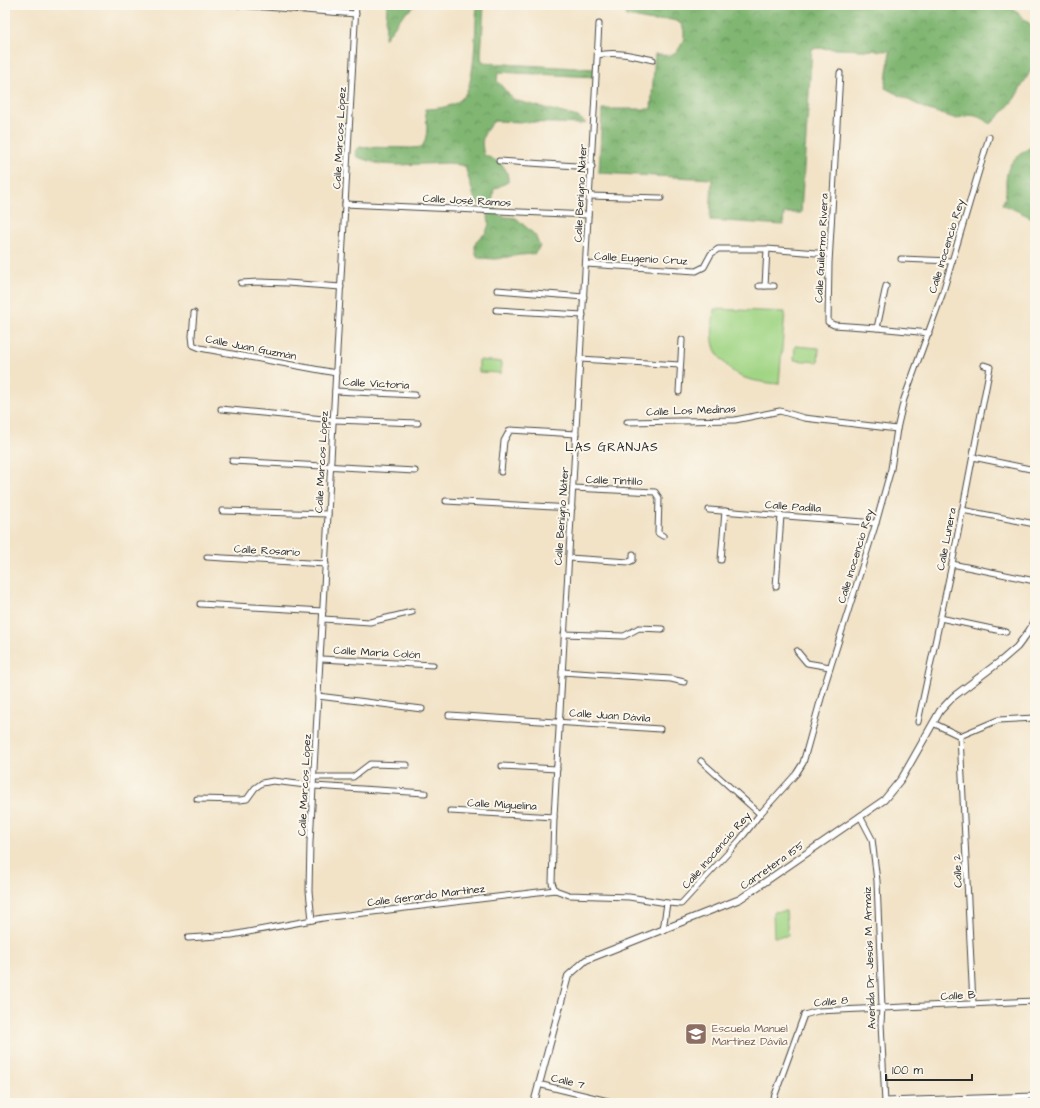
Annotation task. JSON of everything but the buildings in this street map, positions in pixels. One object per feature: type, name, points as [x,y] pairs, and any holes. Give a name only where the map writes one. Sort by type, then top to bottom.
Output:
[{"type":"street","points":[[239,5],[356,14]]},
{"type":"street","name":"Calle Marcos López","points":[[312,920],[309,890],[314,777],[356,5]]},
{"type":"street","name":"Calle Benigno Náter","points":[[555,890],[552,883],[554,817],[599,24]]},
{"type":"street","points":[[598,55],[615,53],[653,60]]},
{"type":"street","name":"Calle Guillermo Rivera","points":[[840,73],[829,254],[828,322],[834,325],[929,333]]},
{"type":"street","name":"Calle Inocencio Rey","points":[[667,903],[681,904],[739,841],[760,814],[796,774],[803,762],[830,667],[876,523],[891,469],[897,429],[904,399],[942,295],[989,137]]},
{"type":"street","points":[[499,161],[592,167]]},
{"type":"street","points":[[590,196],[661,198]]},
{"type":"street","name":"Calle José Ramos","points":[[346,204],[588,215]]},
{"type":"street","name":"Calle Eugenio Cruz","points":[[586,264],[696,271],[704,267],[711,254],[718,249],[767,249],[829,254]]},
{"type":"street","points":[[765,286],[767,249]]},
{"type":"street","points":[[901,259],[952,261]]},
{"type":"street","points":[[241,283],[287,283],[341,287]]},
{"type":"street","points":[[759,286],[774,286]]},
{"type":"street","points":[[877,328],[886,286]]},
{"type":"street","points":[[497,290],[584,297]]},
{"type":"street","points":[[496,310],[583,315]]},
{"type":"street","name":"Calle Juan Guzmán","points":[[194,312],[192,336],[193,345],[200,348],[336,373]]},
{"type":"street","points":[[679,392],[682,340]]},
{"type":"street","points":[[580,359],[680,365]]},
{"type":"street","name":"Calle Lunera","points":[[918,722],[952,564],[990,367],[984,365]]},
{"type":"street","name":"Calle Victoria","points":[[335,391],[415,395]]},
{"type":"street","points":[[221,409],[334,420],[418,423]]},
{"type":"street","name":"Calle Los Medinas","points":[[627,422],[736,420],[780,411],[804,418],[897,429]]},
{"type":"street","points":[[501,472],[504,441],[510,430],[576,434]]},
{"type":"street","points":[[973,457],[1035,470]]},
{"type":"street","points":[[232,461],[415,471]]},
{"type":"street","name":"Calle Tintillo","points":[[573,488],[655,492],[659,498],[658,533],[663,536]]},
{"type":"street","points":[[446,501],[572,508]]},
{"type":"street","name":"Calle Padilla","points":[[709,510],[876,523]]},
{"type":"street","points":[[962,510],[1035,524]]},
{"type":"street","points":[[222,511],[328,514]]},
{"type":"street","points":[[721,560],[725,511]]},
{"type":"street","points":[[776,587],[781,516]]},
{"type":"street","points":[[569,558],[629,562],[633,560],[633,554]]},
{"type":"street","name":"Calle Rosario","points":[[207,557],[326,564]]},
{"type":"street","points":[[952,564],[1035,581]]},
{"type":"street","points":[[200,604],[323,611]]},
{"type":"street","points":[[323,618],[370,622],[412,612]]},
{"type":"street","points":[[940,618],[1006,632]]},
{"type":"street","name":"Carretera 155","points":[[534,1103],[568,976],[586,960],[740,899],[884,800],[902,778],[940,711],[954,697],[1017,647],[1035,621]]},
{"type":"street","points":[[564,634],[624,636],[639,628],[662,629]]},
{"type":"street","points":[[797,652],[807,664],[830,667]]},
{"type":"street","name":"Calle María Colón","points":[[320,659],[433,665]]},
{"type":"street","points":[[562,672],[671,679],[684,682]]},
{"type":"street","points":[[318,696],[422,709]]},
{"type":"street","name":"Calle Juan Dávila","points":[[449,715],[660,728]]},
{"type":"street","points":[[933,723],[960,736],[998,720],[1035,718]]},
{"type":"street","name":"Calle 2","points":[[960,736],[973,1004]]},
{"type":"street","points":[[701,761],[760,814]]},
{"type":"street","points":[[314,777],[353,777],[370,764],[407,765]]},
{"type":"street","points":[[502,766],[557,769]]},
{"type":"street","points":[[198,799],[247,799],[255,788],[262,783],[273,781],[314,786],[425,792]]},
{"type":"street","name":"Calle Miguelina","points":[[450,811],[554,817]]},
{"type":"street","name":"Avenida Dr. Jesús M. Armaiz","points":[[860,816],[872,839],[877,881],[885,1102]]},
{"type":"street","name":"Calle Gerardo Martínez","points":[[188,938],[232,935],[312,920],[555,890],[569,895],[629,897],[667,903]]},
{"type":"street","points":[[663,930],[667,903]]},
{"type":"street","name":"Calle B","points":[[882,1008],[1035,1001]]},
{"type":"street","name":"Calle 8","points":[[772,1103],[804,1015],[818,1011],[882,1008]]},
{"type":"street","name":"Calle 7","points":[[538,1084],[616,1103]]},
{"type":"street","points":[[885,1102],[936,1102],[1035,1096]]},
{"type":"green space","points":[[387,5],[416,5],[403,15],[385,39]]},
{"type":"green space","points":[[477,5],[484,5],[482,61],[487,63],[595,69],[594,77],[498,72],[497,81],[514,100],[578,117],[586,123],[494,121],[483,136],[482,145],[484,155],[501,164],[508,176],[508,182],[494,189],[492,204],[501,216],[516,218],[535,235],[540,247],[534,254],[496,259],[478,258],[475,251],[475,243],[486,233],[489,224],[488,216],[475,200],[465,166],[449,163],[398,165],[379,164],[357,157],[355,151],[360,147],[422,147],[427,133],[425,109],[441,108],[456,103],[461,100],[468,88],[473,66]]},
{"type":"green space","points":[[627,5],[1010,6],[1031,25],[1035,34],[1035,63],[1015,98],[991,124],[971,115],[957,119],[926,109],[885,88],[890,51],[812,48],[801,213],[784,213],[783,225],[710,220],[712,179],[599,173],[602,109],[651,109],[655,54],[671,55],[675,53],[681,45],[684,34],[682,25],[678,22],[668,19],[654,21],[626,16]]},
{"type":"green space","points":[[1034,145],[1035,219],[1002,204],[1006,191],[1008,169],[1018,156]]},
{"type":"green space","points":[[714,309],[785,312],[779,384],[759,382],[744,378],[732,371],[724,363],[715,350],[713,341],[712,328]]},
{"type":"green space","points":[[795,346],[819,348],[818,362],[794,360]]},
{"type":"green space","points":[[479,360],[501,362],[501,373],[479,372]]},
{"type":"green space","points":[[786,911],[788,936],[774,937],[773,912]]},
{"type":"place","name":"Escuela Manuel Martínez Dávila","points":[[696,1034]]},
{"type":"district","name":"LAS GRANJAS","points":[[612,447]]}]
